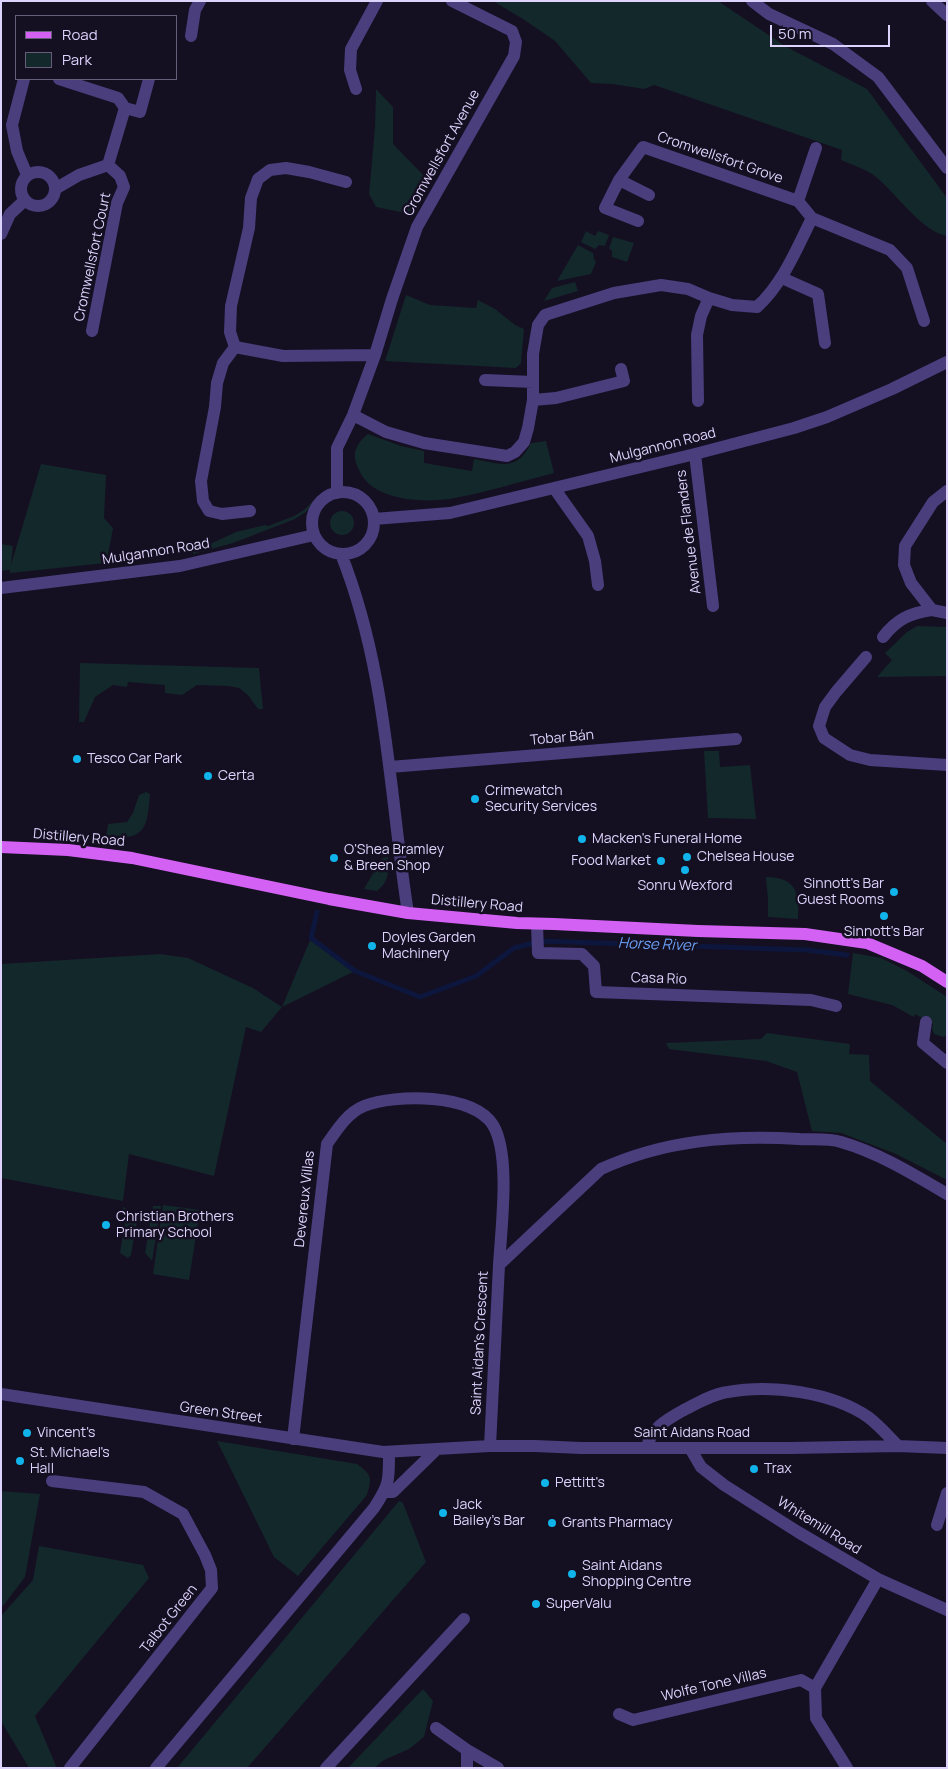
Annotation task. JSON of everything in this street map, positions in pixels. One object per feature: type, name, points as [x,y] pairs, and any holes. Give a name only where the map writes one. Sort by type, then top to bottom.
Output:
[{"type":"main road","name":"Distillery Road","points":[[1,847],[68,850],[132,858],[329,899],[408,913],[537,924],[805,934],[868,943],[922,966],[947,982]]},
{"type":"street","points":[[191,36],[195,10],[200,1]]},
{"type":"street","points":[[356,89],[350,70],[351,49],[377,1]]},
{"type":"street","name":"Cromwellsfort Avenue","points":[[337,493],[336,448],[353,415],[376,356],[392,299],[417,227],[514,56],[516,42],[512,32],[452,1]]},
{"type":"street","points":[[752,1],[769,14],[833,44],[878,77],[947,168]]},
{"type":"street","points":[[932,1],[947,15]]},
{"type":"street","points":[[24,80],[12,125],[17,151],[27,175]]},
{"type":"street","points":[[62,80],[118,98],[125,108],[140,112],[149,80]]},
{"type":"street","points":[[55,189],[79,175],[108,165],[125,108]]},
{"type":"street","name":"Cromwellsfort Grove","points":[[638,221],[605,208],[619,180],[643,147],[798,201]]},
{"type":"street","points":[[816,148],[798,201],[812,218],[890,250],[907,268],[924,321]]},
{"type":"street","name":"Cromwellsfort Court","points":[[92,331],[117,203],[124,187],[120,176],[108,165]]},
{"type":"street","points":[[235,347],[230,332],[231,306],[249,228],[251,198],[258,179],[270,170],[286,168],[346,182]]},
{"type":"street","points":[[37,171],[43,172],[52,178],[55,189],[54,195],[47,204],[35,206],[24,201],[20,184],[27,175],[37,171]]},
{"type":"street","points":[[619,180],[650,195]]},
{"type":"street","points":[[1,234],[10,214],[24,201]]},
{"type":"street","points":[[353,415],[386,432],[424,443],[507,456],[515,452],[524,442],[528,428],[533,400],[535,344],[538,325],[545,315],[614,293],[661,285],[688,288],[709,298],[732,305],[757,307],[770,295],[782,278],[812,218]]},
{"type":"street","points":[[782,278],[818,294],[826,343]]},
{"type":"street","points":[[698,401],[697,335],[701,316],[709,298]]},
{"type":"street","points":[[235,347],[283,356],[376,356]]},
{"type":"street","points":[[235,347],[223,363],[217,382],[215,407],[201,482],[203,501],[209,511],[222,514],[250,512]]},
{"type":"street","name":"Mulgannon Road","points":[[374,519],[450,513],[794,428],[827,417],[947,362]]},
{"type":"street","points":[[533,400],[556,398],[624,381],[621,369]]},
{"type":"street","points":[[484,380],[533,382]]},
{"type":"street","name":"Avenue de Flanders","points":[[695,454],[713,606]]},
{"type":"street","points":[[554,488],[588,536],[595,561],[598,585]]},
{"type":"street","points":[[932,610],[911,583],[904,565],[904,546],[933,502],[947,491]]},
{"type":"street","points":[[337,493],[356,495],[364,500],[370,508],[374,519],[371,537],[366,545],[350,553],[341,554],[326,548],[314,534],[313,518],[316,509],[328,496],[337,493]]},
{"type":"street","name":"Mulgannon Road","points":[[1,588],[180,566],[314,534]]},
{"type":"street","points":[[341,554],[351,578],[372,657],[387,740],[408,913]]},
{"type":"street","points":[[883,637],[898,621],[914,612],[932,610],[947,612]]},
{"type":"street","points":[[866,658],[825,707],[819,726],[824,738],[850,755],[870,760],[947,765]]},
{"type":"street","name":"Tobar Bán","points":[[390,768],[736,739]]},
{"type":"street","name":"Casa Rio","points":[[537,924],[538,953],[582,954],[594,966],[596,992],[812,1000],[836,1006]]},
{"type":"street","points":[[926,1022],[923,1043],[946,1059]]},
{"type":"street","name":"Devereux Villas","points":[[294,1439],[327,1144],[342,1122],[362,1107],[387,1100],[416,1098],[440,1100],[464,1106],[475,1110],[487,1119],[493,1126],[501,1147],[503,1170],[499,1264]]},
{"type":"street","name":"Saint Aidan's Crescent","points":[[490,1446],[499,1264],[601,1169],[629,1157],[681,1143],[760,1137],[839,1141],[897,1164],[947,1194]]},
{"type":"street","points":[[647,1448],[648,1439],[652,1432],[678,1414],[699,1403],[727,1392],[769,1388],[811,1394],[839,1402],[866,1416],[880,1427],[898,1446]]},
{"type":"street","name":"Green Street","points":[[1,1394],[383,1452],[436,1449]]},
{"type":"street","name":"Saint Aidans Road","points":[[436,1449],[490,1446],[647,1448],[898,1446],[947,1448]]},
{"type":"street","name":"Whitemill Road","points":[[690,1448],[701,1467],[724,1485],[850,1564],[878,1579],[947,1610]]},
{"type":"street","points":[[385,1492],[393,1492],[436,1449]]},
{"type":"street","points":[[156,1768],[385,1492],[389,1480],[389,1452]]},
{"type":"street","name":"Talbot Green","points":[[52,1481],[144,1492],[183,1514],[211,1570],[212,1588],[70,1768]]},
{"type":"street","points":[[937,1525],[947,1493]]},
{"type":"street","points":[[847,1768],[816,1718],[815,1688],[878,1579]]},
{"type":"street","points":[[326,1768],[464,1619]]},
{"type":"street","name":"Wolfe Tone Villas","points":[[619,1714],[633,1720],[801,1680],[815,1688]]},
{"type":"street","points":[[436,1728],[467,1750],[498,1768]]},
{"type":"street","points":[[467,1750],[467,1768]]},
{"type":"green space","points":[[493,1],[718,1],[785,46],[867,89],[947,198],[947,236],[938,233],[919,220],[872,174],[841,160],[842,150],[654,85],[644,89],[591,83],[555,41]]},
{"type":"green space","points":[[376,89],[393,107],[393,144],[430,182],[411,214],[376,207],[369,194],[375,128]]},
{"type":"green space","points":[[586,231],[595,236],[598,231],[609,235],[605,246],[599,245],[595,249],[581,242]]},
{"type":"green space","points":[[613,237],[634,243],[627,262],[612,257],[612,251],[609,248]]},
{"type":"green space","points":[[578,245],[593,253],[596,262],[591,274],[557,281]]},
{"type":"green space","points":[[575,282],[578,291],[544,301],[552,288]]},
{"type":"green space","points":[[406,295],[430,305],[476,308],[478,300],[495,309],[515,325],[524,329],[521,363],[516,368],[385,361]]},
{"type":"green space","points":[[368,434],[401,446],[424,451],[424,463],[472,471],[474,459],[507,464],[520,458],[531,443],[546,441],[554,473],[488,491],[449,499],[425,500],[398,497],[374,488],[365,480],[359,470],[355,459],[357,446]]},
{"type":"green space","points":[[41,464],[106,475],[104,518],[113,528],[105,563],[10,573],[10,570],[1,571],[1,544],[13,546],[11,565]]},
{"type":"green space","points":[[316,498],[306,512],[295,519],[233,543],[193,554],[193,552],[236,532],[265,525],[268,526],[294,516],[304,510]]},
{"type":"green space","points":[[342,511],[347,512],[353,518],[353,528],[347,534],[342,535],[337,534],[331,528],[330,523],[331,518],[337,512]]},
{"type":"green space","points":[[917,626],[947,627],[947,676],[877,677],[892,660],[885,653],[907,632]]},
{"type":"green space","points":[[80,663],[259,668],[263,709],[258,709],[248,695],[239,688],[197,685],[182,695],[165,693],[165,685],[128,682],[127,687],[113,685],[95,697],[84,722],[79,722]]},
{"type":"green space","points":[[704,751],[719,751],[720,767],[750,765],[756,819],[708,818]]},
{"type":"green space","points":[[146,792],[150,794],[149,807],[142,830],[129,837],[106,838],[108,824],[127,822],[133,813],[139,795]]},
{"type":"green space","points":[[388,857],[388,872],[381,888],[377,891],[364,889],[382,858]]},
{"type":"green space","points":[[766,877],[784,880],[794,888],[798,901],[798,919],[768,917]]},
{"type":"green space","points":[[311,938],[355,971],[282,1007]]},
{"type":"green space","points":[[853,953],[881,958],[907,971],[947,997],[947,1035],[944,1037],[934,1034],[933,1024],[915,1014],[914,1017],[892,1005],[848,994]]},
{"type":"green space","name":"Christian Brothers Primary School","points":[[160,954],[188,958],[253,988],[282,1007],[261,1032],[246,1027],[214,1176],[129,1154],[123,1201],[1,1178],[1,964]]},
{"type":"green space","points":[[767,1033],[850,1044],[849,1054],[869,1055],[870,1081],[947,1144],[947,1180],[896,1154],[841,1133],[812,1131],[797,1072],[766,1061],[669,1049],[666,1043],[761,1039]]},
{"type":"green space","points":[[163,1205],[200,1210],[189,1280],[153,1274]]},
{"type":"green space","points":[[153,1206],[161,1206],[152,1261],[145,1253]]},
{"type":"green space","points":[[123,1207],[131,1211],[137,1220],[131,1255],[128,1258],[120,1253],[126,1215],[121,1214]]},
{"type":"green space","points":[[217,1441],[357,1464],[370,1477],[367,1495],[298,1576],[274,1557]]},
{"type":"green space","points":[[1,1491],[40,1494],[25,1577],[3,1606],[1,1605]]},
{"type":"green space","points":[[399,1501],[403,1503],[426,1562],[247,1768],[177,1768]]},
{"type":"green space","points":[[39,1546],[143,1565],[149,1578],[35,1716],[56,1766],[55,1768],[29,1768],[1,1721],[1,1616],[33,1580]]},
{"type":"green space","points":[[423,1689],[433,1701],[424,1737],[409,1749],[384,1760],[374,1768],[348,1768]]},
{"type":"waterway","name":"Horse River","points":[[317,912],[311,938],[355,971],[420,997],[476,976],[514,948],[541,941],[807,950],[847,955]]},
{"type":"place","name":"Tesco Car Park","points":[[77,759]]},
{"type":"place","name":"Certa","points":[[208,776]]},
{"type":"place","name":"Crimewatch Security Services","points":[[475,799]]},
{"type":"place","name":"Macken's Funeral Home","points":[[582,839]]},
{"type":"place","name":"Chelsea House","points":[[687,857]]},
{"type":"place","name":"O'Shea Bramley & Breen Shop","points":[[334,858]]},
{"type":"place","name":"Food Market","points":[[661,861]]},
{"type":"place","name":"Sonru Wexford","points":[[685,870]]},
{"type":"place","name":"Sinnott's Bar Guest Rooms","points":[[894,892]]},
{"type":"place","name":"Sinnott's Bar","points":[[884,916]]},
{"type":"place","name":"Doyles Garden Machinery","points":[[372,946]]},
{"type":"place","name":"Christian Brothers Primary School","points":[[106,1225]]},
{"type":"place","name":"Vincent's","points":[[27,1433]]},
{"type":"place","name":"St. Michael's Hall","points":[[20,1461]]},
{"type":"place","name":"Trax","points":[[754,1469]]},
{"type":"place","name":"Pettitt's","points":[[545,1483]]},
{"type":"place","name":"Jack Bailey’s Bar","points":[[443,1513]]},
{"type":"place","name":"Grants Pharmacy","points":[[552,1523]]},
{"type":"place","name":"Saint Aidans Shopping Centre","points":[[572,1574]]},
{"type":"place","name":"SuperValu","points":[[536,1604]]}]
